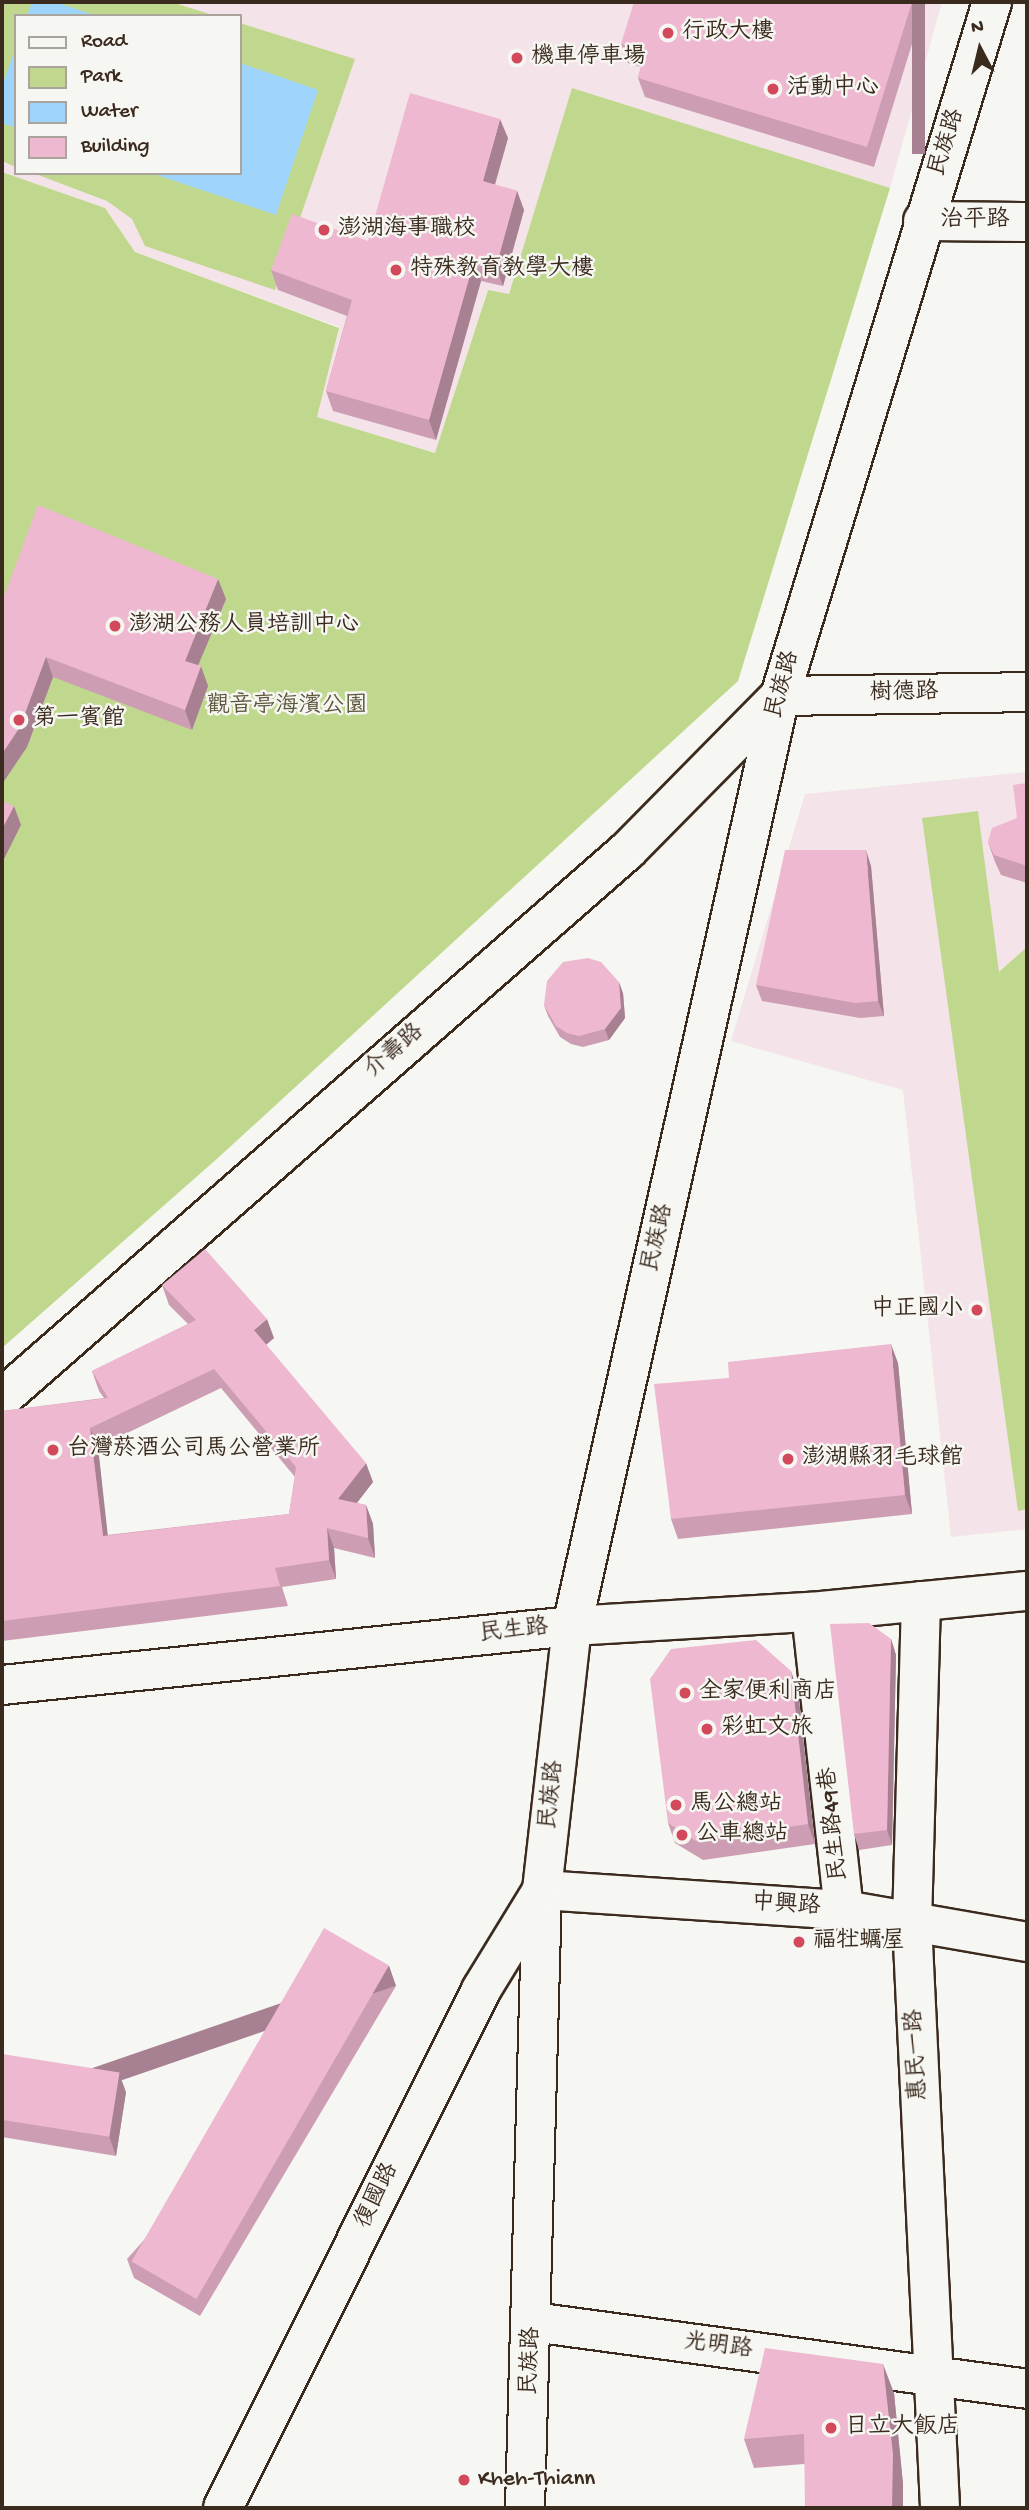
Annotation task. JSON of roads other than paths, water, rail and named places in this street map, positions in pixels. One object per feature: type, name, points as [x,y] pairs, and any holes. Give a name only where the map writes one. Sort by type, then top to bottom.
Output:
[{"type":"street","name":"民族路","points":[[525,2508],[533,2322],[542,1890],[572,1626],[780,696],[992,2]]},
{"type":"street","name":"治平路","points":[[923,221],[1027,222]]},
{"type":"street","name":"樹德路","points":[[780,696],[1027,692]]},
{"type":"street","name":"介壽路","points":[[2,1398],[628,850],[780,696]]},
{"type":"street","name":"民生路","points":[[2,1685],[572,1626],[811,1612],[1027,1591]]},
{"type":"street","name":"惠民一路","points":[[921,1601],[912,1922],[940,2508]]},
{"type":"street","name":"民生路49巷","points":[[811,1612],[844,1910]]},
{"type":"street","name":"中興路","points":[[542,1890],[844,1910],[1027,1942]]},
{"type":"street","name":"復國路","points":[[223,2508],[481,1990],[542,1890]]},
{"type":"street","name":"光明路","points":[[533,2322],[1027,2389]]},
{"type":"water","points":[[32,2],[55,2],[91,14],[28,14]]},
{"type":"water","points":[[14,53],[14,127],[2,123],[2,86]]},
{"type":"water","points":[[242,64],[318,90],[276,215],[157,175],[242,175]]},
{"type":"place","name":"行政大樓","points":[[668,33]]},
{"type":"place","name":"機車停車場","points":[[517,58]]},
{"type":"place","name":"活動中心","points":[[773,89]]},
{"type":"place","name":"澎湖海事職校","points":[[324,230]]},
{"type":"place","name":"特殊教育教學大樓","points":[[396,270]]},
{"type":"place","name":"澎湖公務人員培訓中心","points":[[115,626]]},
{"type":"place","name":"第一賓館","points":[[19,720]]},
{"type":"place","name":"中正國小","points":[[977,1310]]},
{"type":"place","name":"台灣菸酒公司馬公營業所","points":[[53,1450]]},
{"type":"place","name":"澎湖縣羽毛球館","points":[[788,1459]]},
{"type":"place","name":"全家便利商店","points":[[685,1693]]},
{"type":"place","name":"彩虹文旅","points":[[707,1729]]},
{"type":"place","name":"馬公總站","points":[[676,1805]]},
{"type":"place","name":"公車總站","points":[[682,1835]]},
{"type":"place","name":"福牡蠣屋","points":[[799,1942]]},
{"type":"place","name":"日立大飯店","points":[[831,2428]]},
{"type":"place","name":"Kheh-Thiann","points":[[464,2480]]},
{"type":"park label","name":"觀音亭海濱公園","points":[[287,707]]}]
